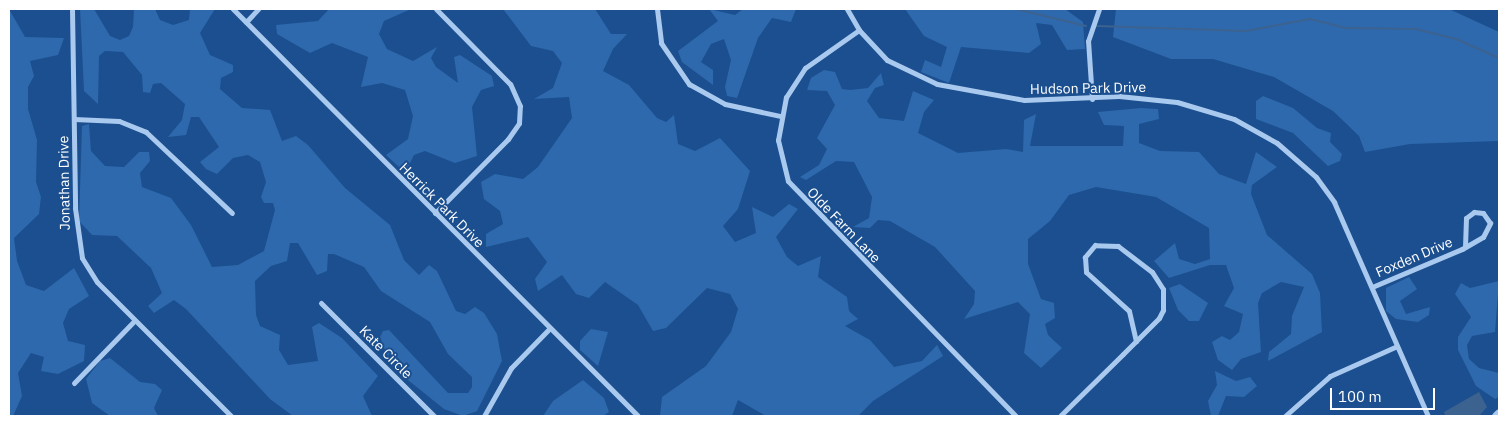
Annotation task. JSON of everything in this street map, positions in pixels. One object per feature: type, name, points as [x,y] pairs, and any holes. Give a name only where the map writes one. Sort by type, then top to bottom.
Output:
[{"type":"street","name":"Jonathan Drive","points":[[72,9],[79,247],[94,278],[134,321],[231,416]]},
{"type":"street","name":"Herrick Park Drive","points":[[232,9],[638,416]]},
{"type":"street","points":[[246,22],[258,9]]},
{"type":"street","points":[[435,213],[508,140],[520,118],[518,98],[510,84],[436,9]]},
{"type":"street","points":[[657,9],[661,43],[689,84],[725,104],[780,116]]},
{"type":"street","name":"Hudson Park Drive","points":[[847,9],[859,30],[887,60],[937,84],[1024,100],[1092,99],[1177,102],[1234,120],[1277,143],[1327,191],[1372,287],[1428,416]]},
{"type":"street","points":[[1092,99],[1088,42],[1099,9]]},
{"type":"street","name":"Olde Farm Lane","points":[[859,30],[805,68],[792,86],[780,116],[779,149],[792,187],[1016,416]]},
{"type":"street","points":[[74,119],[119,121],[146,132],[232,213]]},
{"type":"street","name":"Foxden Drive","points":[[1372,287],[1465,247],[1487,233],[1490,223],[1483,213],[1474,212],[1466,218],[1465,247]]},
{"type":"street","points":[[1060,416],[1136,340],[1163,310],[1164,289],[1152,272],[1118,246],[1095,245],[1085,257],[1086,272],[1129,310],[1136,340]]},
{"type":"street","name":"Kate Circle","points":[[321,303],[434,416]]},
{"type":"street","points":[[74,383],[134,321]]},
{"type":"street","points":[[484,416],[511,368],[549,328]]},
{"type":"street","points":[[1285,416],[1330,376],[1397,346]]},
{"type":"street","points":[[1496,416],[1499,413]]},
{"type":"shaded area","points":[[9,9],[25,37],[64,38],[58,55],[30,61],[34,76],[28,87],[28,109],[37,140],[36,182],[41,197],[39,214],[14,238],[17,261],[26,285],[44,291],[74,268],[89,296],[69,309],[63,323],[68,341],[85,345],[84,361],[58,374],[41,371],[44,357],[31,353],[18,373],[22,396],[13,416],[9,416]]},
{"type":"shaded area","points":[[80,9],[94,9],[110,36],[120,40],[129,36],[133,27],[134,9],[155,9],[160,20],[173,25],[189,20],[190,9],[215,9],[200,33],[210,55],[233,65],[233,72],[221,78],[220,89],[242,108],[270,110],[282,141],[296,136],[308,145],[345,188],[390,225],[404,260],[419,275],[429,265],[437,271],[456,311],[465,314],[475,307],[484,313],[497,334],[502,361],[477,411],[463,416],[444,409],[398,372],[386,353],[380,337],[383,331],[389,330],[448,393],[468,393],[472,387],[472,377],[448,354],[430,322],[381,291],[364,267],[334,254],[328,254],[327,271],[317,275],[298,243],[290,243],[287,261],[271,266],[255,281],[256,315],[260,326],[280,335],[279,350],[288,365],[318,361],[312,327],[319,323],[342,338],[378,376],[363,396],[372,416],[293,416],[270,399],[186,309],[174,300],[154,313],[148,306],[162,293],[151,268],[117,236],[92,235],[79,221],[82,126],[89,124],[91,151],[105,166],[124,167],[139,152],[149,152],[150,161],[140,173],[142,187],[171,198],[191,225],[212,267],[238,265],[264,251],[275,210],[273,203],[264,203],[261,197],[266,182],[260,162],[248,155],[233,158],[217,174],[206,169],[200,162],[219,147],[199,117],[191,117],[186,135],[168,137],[182,120],[185,104],[161,83],[153,84],[150,93],[143,92],[142,75],[123,52],[105,51],[99,56],[98,104],[84,91]]},
{"type":"shaded area","points":[[329,9],[411,9],[384,21],[379,34],[387,49],[413,61],[437,47],[431,58],[436,67],[458,83],[454,57],[460,55],[492,76],[494,86],[481,90],[472,107],[477,156],[455,163],[425,151],[414,155],[408,167],[399,167],[386,155],[408,139],[413,116],[405,90],[382,83],[361,87],[368,57],[332,43],[310,53],[277,34],[276,25],[318,21]]},
{"type":"shaded area","points":[[503,9],[595,9],[611,34],[627,34],[613,49],[603,71],[629,85],[657,118],[666,122],[674,115],[678,144],[695,151],[720,138],[750,171],[738,209],[723,226],[735,242],[756,233],[752,207],[773,217],[789,204],[798,209],[776,237],[787,257],[798,266],[821,256],[818,277],[847,297],[849,311],[858,319],[845,326],[870,340],[894,367],[922,361],[937,345],[943,356],[873,401],[858,416],[766,416],[738,400],[732,416],[660,416],[662,397],[706,366],[731,332],[738,309],[730,294],[707,288],[666,328],[653,331],[638,305],[605,282],[589,298],[576,294],[562,275],[538,291],[535,279],[547,262],[528,237],[486,247],[486,234],[503,224],[500,211],[484,199],[481,182],[495,174],[523,179],[538,167],[572,118],[569,97],[534,99],[553,88],[562,63],[553,51],[531,46]]},
{"type":"shaded area","points":[[709,9],[735,15],[743,9],[796,9],[791,22],[772,18],[758,38],[737,98],[727,96],[725,87],[731,60],[724,39],[711,44],[701,62],[713,70],[713,85],[682,62],[678,51],[718,21]]},
{"type":"shaded area","points":[[905,9],[1065,9],[1083,22],[1085,49],[1067,50],[1052,25],[1036,23],[1041,44],[1029,53],[961,47],[949,83],[921,72],[925,60],[941,67],[947,47],[924,36]]},
{"type":"shaded area","points":[[1116,9],[1449,9],[1499,32],[1499,141],[1410,144],[1365,152],[1359,136],[1333,111],[1274,77],[1213,59],[1171,59],[1113,37]]},
{"type":"shaded area","points":[[824,70],[835,72],[842,89],[850,90],[868,88],[881,73],[884,85],[875,88],[867,101],[879,118],[904,121],[913,91],[934,100],[924,112],[918,133],[958,153],[1006,149],[1023,152],[1024,120],[1036,114],[1030,146],[1123,146],[1124,126],[1104,125],[1098,112],[1141,108],[1158,109],[1159,119],[1139,124],[1139,143],[1160,151],[1199,152],[1219,174],[1246,184],[1256,152],[1277,167],[1252,185],[1251,194],[1267,235],[1312,274],[1320,293],[1322,332],[1268,361],[1269,352],[1291,334],[1292,316],[1304,287],[1281,282],[1262,293],[1258,303],[1261,352],[1241,359],[1232,370],[1218,360],[1212,342],[1222,336],[1230,340],[1239,332],[1243,314],[1224,306],[1234,288],[1226,265],[1210,265],[1169,278],[1154,261],[1175,243],[1179,259],[1195,264],[1210,259],[1209,228],[1156,197],[1096,187],[1069,195],[1050,221],[1028,239],[1028,264],[1041,299],[1054,303],[1055,318],[1045,324],[1048,335],[1062,348],[1041,368],[1024,353],[1030,314],[1018,302],[964,319],[974,304],[975,291],[935,247],[890,221],[878,220],[870,228],[853,227],[869,218],[872,197],[854,162],[836,161],[806,180],[800,177],[819,165],[827,149],[817,138],[835,105],[827,91],[807,90],[811,78]]},
{"type":"shaded area","points":[[1263,96],[1293,108],[1317,128],[1331,133],[1330,142],[1342,154],[1340,161],[1328,166],[1293,133],[1256,119],[1256,101]]},
{"type":"shaded area","points":[[1409,277],[1417,289],[1400,301],[1406,314],[1430,307],[1429,315],[1418,322],[1396,319],[1386,311],[1386,288]]},
{"type":"shaded area","points":[[1499,281],[1495,332],[1472,336],[1467,345],[1469,359],[1479,368],[1499,373],[1499,397],[1495,399],[1476,386],[1458,350],[1458,337],[1471,317],[1455,294],[1461,283],[1470,288]]},
{"type":"shaded area","points":[[1180,284],[1208,303],[1199,321],[1189,321],[1178,310],[1169,288]]},
{"type":"shaded area","points":[[591,329],[608,332],[598,366],[580,350],[580,341]]},
{"type":"shaded area","points":[[110,358],[140,382],[155,384],[162,390],[154,408],[158,416],[110,416],[92,403],[86,379],[100,361]]},
{"type":"shaded area","points":[[1215,371],[1236,381],[1250,377],[1257,386],[1244,397],[1226,396],[1218,416],[1211,416],[1208,401],[1217,385]]},
{"type":"shaded area","points":[[583,380],[604,398],[609,412],[603,416],[543,416],[553,401]]},
{"type":"shaded area","points":[[1479,392],[1487,407],[1479,416],[1445,416],[1444,412]]},
{"type":"waterway","points":[[1016,9],[1086,26]]},
{"type":"waterway","points":[[1097,26],[1246,31],[1310,19],[1345,28],[1416,29],[1456,39],[1499,58]]}]
